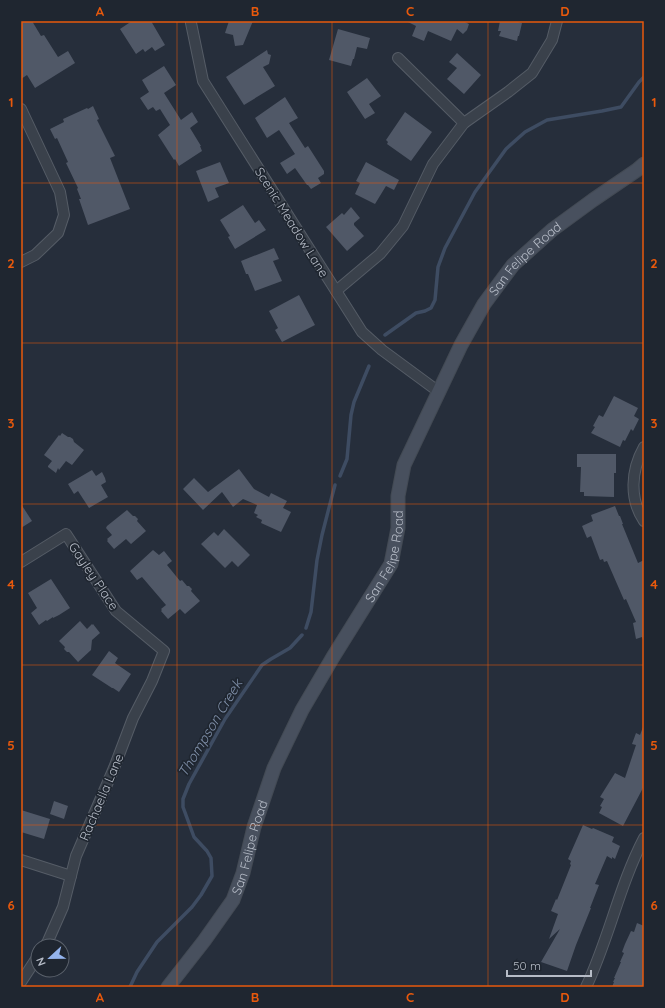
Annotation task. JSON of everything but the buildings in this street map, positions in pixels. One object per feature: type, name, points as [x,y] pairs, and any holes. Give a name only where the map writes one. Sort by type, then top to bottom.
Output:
[{"type":"street","name":"Scenic Meadow Lane","points":[[191,21],[203,81],[362,332],[382,350],[438,392]]},
{"type":"street","points":[[336,291],[380,254],[403,226],[432,164],[464,123],[532,74],[552,40],[557,21]]},
{"type":"street","points":[[398,58],[464,123]]},
{"type":"street","points":[[21,109],[60,192],[64,215],[58,234],[35,255],[21,262]]},
{"type":"street","name":"San Felipe Road","points":[[168,987],[204,941],[233,900],[243,873],[254,827],[274,768],[302,710],[333,657],[392,564],[398,528],[398,496],[404,465],[461,345],[484,304],[513,265],[564,222],[644,164]]},
{"type":"street","points":[[644,447],[637,461],[633,483],[636,504],[644,521]]},
{"type":"street","name":"Gayley Place","points":[[21,562],[66,534],[116,611],[164,651]]},
{"type":"street","name":"Rachaella Lane","points":[[49,938],[63,907],[76,856],[114,768],[133,718],[152,681],[164,651]]},
{"type":"street","points":[[586,987],[598,959],[630,870],[644,838]]},
{"type":"street","points":[[21,860],[71,876]]},
{"type":"street","points":[[21,982],[30,968]]},
{"type":"waterway","name":"Thompson Creek","points":[[385,335],[416,313],[431,308],[435,300],[438,267],[445,248],[475,192],[506,149],[525,132],[547,120],[621,107],[644,77]]},
{"type":"waterway","name":"Thompson Creek","points":[[340,476],[347,459],[351,415],[354,402],[369,366]]},
{"type":"waterway","name":"Thompson Creek","points":[[306,628],[311,612],[317,560],[322,535],[335,485]]},
{"type":"waterway","name":"Thompson Creek","points":[[130,987],[137,972],[157,942],[192,907],[212,876],[211,858],[207,851],[194,837],[183,807],[183,799],[189,784],[225,719],[262,665],[290,648],[302,635]]}]
